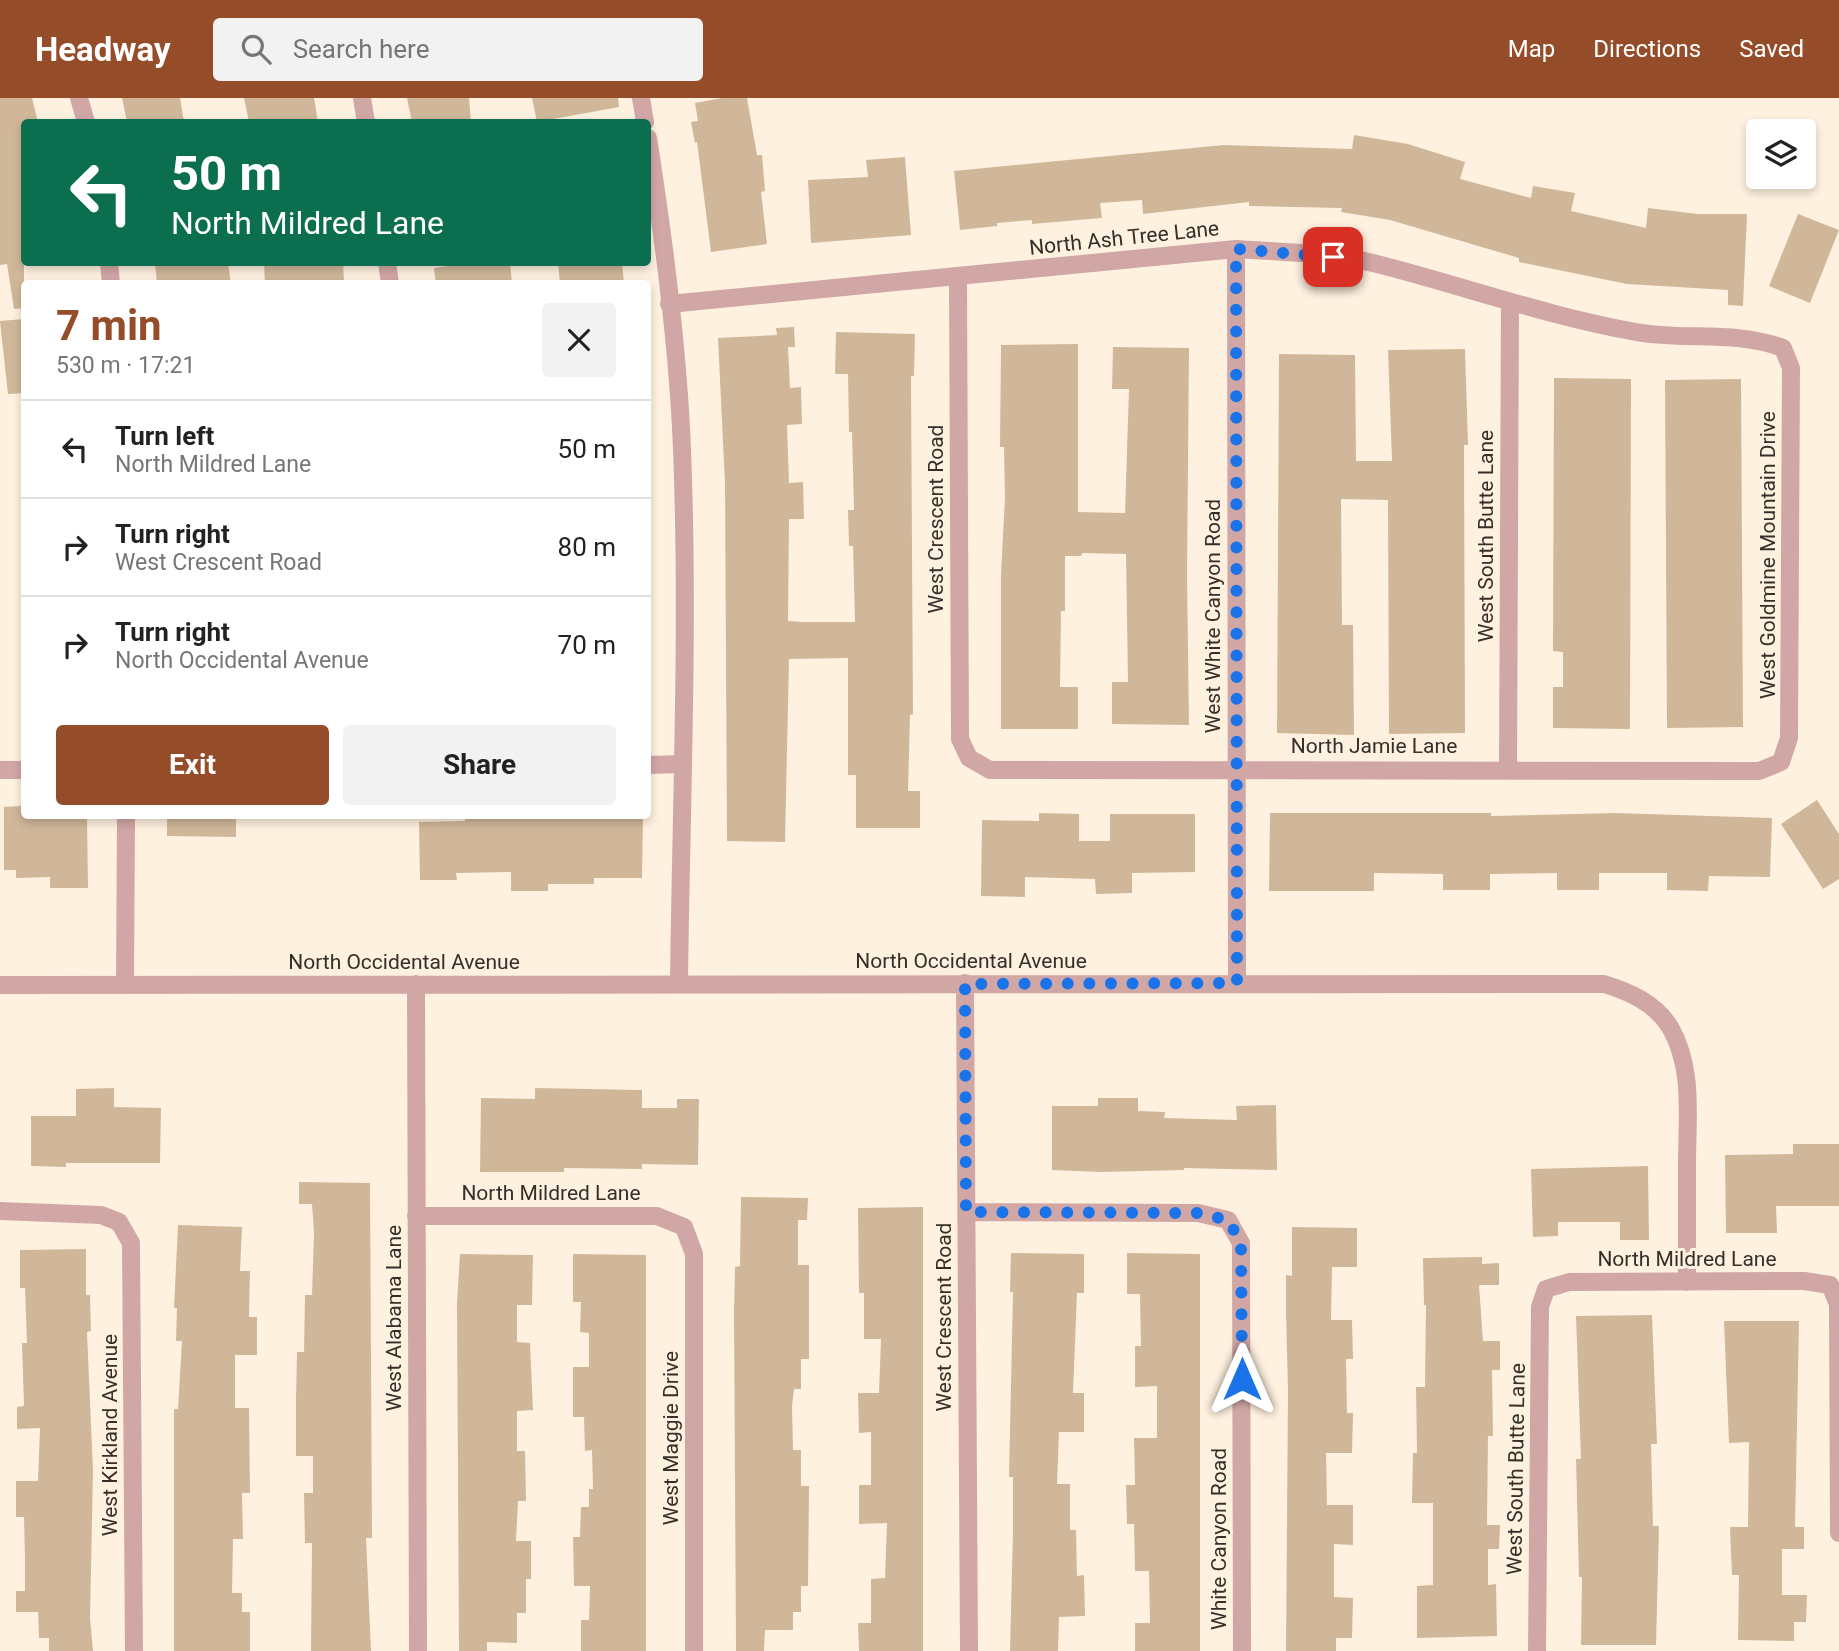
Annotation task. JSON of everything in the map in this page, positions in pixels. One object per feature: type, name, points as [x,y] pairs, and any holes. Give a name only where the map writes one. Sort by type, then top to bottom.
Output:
[{"type":"street","points":[[79,98],[85,119]]},
{"type":"street","points":[[362,98],[366,119]]},
{"type":"street","points":[[641,98],[644,119]]},
{"type":"street","points":[[651,157],[663,232],[682,446],[679,984]]},
{"type":"street","name":"North Ash Tree Lane","points":[[669,304],[1236,249],[1313,254],[1373,263],[1510,303],[1639,333],[1756,338],[1783,348]]},
{"type":"street","name":"West White Canyon Road","points":[[1236,249],[1237,983]]},
{"type":"street","name":"West Crescent Road","points":[[958,278],[960,739],[969,758]]},
{"type":"street","name":"West South Butte Lane","points":[[1508,770],[1510,303]]},
{"type":"street","name":"West Goldmine Mountain Drive","points":[[1781,762],[1790,738],[1791,368],[1783,348]]},
{"type":"street","name":"North Jamie Lane","points":[[969,758],[990,770],[1236,768],[1759,771],[1781,762]]},
{"type":"street","points":[[651,765],[681,764]]},
{"type":"street","points":[[0,770],[21,770]]},
{"type":"street","points":[[125,985],[126,819]]},
{"type":"street","name":"West Alabama Lane","points":[[416,984],[418,1651]]},
{"type":"street","name":"West Crescent Road","points":[[965,984],[969,1651]]},
{"type":"street","name":"North Occidental Avenue","points":[[0,985],[1604,984],[1630,992],[1649,1004],[1669,1026],[1683,1055],[1687,1089],[1687,1282]]},
{"type":"street","name":"West Kirkland Avenue","points":[[0,1211],[101,1215],[119,1222],[131,1243],[134,1651]]},
{"type":"street","name":"White Canyon Road","points":[[966,1212],[1198,1213],[1228,1220],[1241,1243],[1242,1651]]},
{"type":"street","name":"North Mildred Lane","points":[[416,1216],[657,1216],[684,1227]]},
{"type":"street","name":"West Maggie Drive","points":[[684,1227],[694,1254],[694,1651]]},
{"type":"street","name":"North Mildred Lane","points":[[1546,1289],[1569,1282],[1804,1281],[1830,1285],[1838,1304],[1839,1533]]},
{"type":"street","name":"West South Butte Lane","points":[[1537,1651],[1540,1307],[1546,1289]]},
{"type":"building","points":[[0,98],[32,98],[37,119],[21,119],[21,266],[24,266],[24,280],[21,280],[21,308],[14,309],[7,264],[0,265]]},
{"type":"building","points":[[122,98],[180,98],[184,119],[126,119]]},
{"type":"building","points":[[244,98],[314,98],[318,119],[248,119]]},
{"type":"building","points":[[407,98],[469,98],[471,119],[411,119]]},
{"type":"building","points":[[532,98],[618,98],[619,107],[553,119],[536,119]]},
{"type":"building","points":[[722,98],[747,98],[757,155],[762,155],[765,191],[761,192],[767,244],[711,252],[697,142],[695,143],[691,122],[698,121],[695,103]]},
{"type":"building","points":[[1354,135],[1408,144],[1465,162],[1460,179],[1531,198],[1533,186],[1575,193],[1571,211],[1646,228],[1648,208],[1698,214],[1747,214],[1743,306],[1728,305],[1728,290],[1627,284],[1519,262],[1519,258],[1390,220],[1341,212],[1342,208],[1249,206],[1249,202],[1143,214],[1142,200],[1100,203],[1102,218],[1032,224],[1032,220],[960,230],[954,171],[1224,145],[1352,149]]},
{"type":"building","points":[[905,157],[911,235],[811,243],[808,180],[868,177],[866,160]]},
{"type":"building","points":[[1798,214],[1839,230],[1810,303],[1769,286]]},
{"type":"building","points":[[155,266],[229,266],[230,280],[157,280]]},
{"type":"building","points":[[264,266],[343,266],[344,280],[265,280]]},
{"type":"building","points":[[510,266],[512,280],[436,280],[434,268]]},
{"type":"building","points":[[558,266],[622,266],[624,280],[560,280]]},
{"type":"building","points":[[21,319],[21,393],[8,394],[0,321]]},
{"type":"building","points":[[794,327],[795,347],[788,347],[790,388],[801,387],[802,424],[787,425],[789,483],[803,482],[804,519],[789,519],[788,621],[804,622],[855,622],[853,546],[849,546],[848,510],[854,510],[852,432],[849,432],[848,374],[835,374],[836,332],[915,334],[914,376],[911,376],[913,714],[910,715],[908,791],[920,791],[920,828],[856,828],[856,775],[848,775],[848,658],[789,659],[785,842],[727,841],[725,484],[718,338],[777,335],[776,328]]},
{"type":"building","points":[[1078,344],[1078,512],[1125,513],[1129,389],[1112,389],[1113,347],[1189,348],[1189,725],[1112,724],[1112,682],[1128,682],[1126,554],[1082,553],[1081,556],[1065,556],[1065,611],[1061,611],[1060,687],[1078,687],[1078,729],[1001,729],[1001,574],[1005,498],[1004,447],[1000,447],[1001,345]]},
{"type":"building","points":[[1465,349],[1468,445],[1464,445],[1465,733],[1389,734],[1388,500],[1341,499],[1342,625],[1353,625],[1354,735],[1277,733],[1279,354],[1355,355],[1356,461],[1392,461],[1388,350]]},
{"type":"building","points":[[1554,378],[1631,379],[1630,729],[1553,728],[1553,687],[1563,687],[1563,652],[1553,651]]},
{"type":"building","points":[[1741,379],[1743,727],[1667,728],[1665,380]]},
{"type":"building","points":[[1817,800],[1839,834],[1839,879],[1823,889],[1781,824]]},
{"type":"building","points":[[21,806],[21,819],[87,819],[88,888],[50,888],[50,877],[16,878],[16,870],[4,870],[4,807]]},
{"type":"building","points":[[1039,813],[1079,814],[1079,841],[1110,841],[1110,814],[1195,814],[1195,872],[1132,873],[1132,893],[1096,894],[1095,879],[1025,877],[1025,897],[981,896],[982,820],[1039,821]]},
{"type":"building","points":[[1270,813],[1491,813],[1491,816],[1616,813],[1772,818],[1770,877],[1709,876],[1708,891],[1667,890],[1667,873],[1599,873],[1599,890],[1557,890],[1557,873],[1490,874],[1490,890],[1443,890],[1443,874],[1374,873],[1374,891],[1269,891]]},
{"type":"building","points":[[167,819],[236,819],[236,837],[167,836]]},
{"type":"building","points":[[643,819],[642,878],[594,878],[594,884],[548,884],[548,891],[511,891],[511,872],[456,873],[457,880],[420,880],[419,822]]},
{"type":"building","points":[[114,1088],[114,1107],[161,1108],[160,1163],[66,1163],[66,1167],[31,1166],[31,1116],[76,1116],[76,1089]]},
{"type":"building","points":[[535,1088],[642,1090],[642,1108],[677,1108],[677,1099],[699,1099],[698,1165],[642,1164],[642,1169],[564,1168],[564,1172],[480,1172],[481,1098],[535,1099]]},
{"type":"building","points":[[1098,1098],[1138,1098],[1138,1111],[1165,1112],[1164,1118],[1237,1120],[1236,1106],[1276,1105],[1277,1170],[1052,1170],[1052,1106],[1098,1106]]},
{"type":"building","points":[[1793,1144],[1839,1144],[1839,1206],[1776,1206],[1777,1233],[1726,1233],[1725,1155],[1793,1154]]},
{"type":"building","points":[[1648,1166],[1649,1240],[1620,1240],[1620,1222],[1558,1222],[1558,1236],[1533,1237],[1531,1169]]},
{"type":"building","points":[[299,1182],[370,1183],[372,1538],[366,1538],[371,1651],[311,1651],[312,1543],[305,1543],[304,1493],[313,1493],[313,1456],[296,1456],[296,1399],[297,1352],[304,1352],[305,1295],[312,1295],[314,1233],[312,1204],[299,1204]]},
{"type":"building","points":[[741,1197],[808,1198],[807,1220],[798,1220],[798,1265],[809,1265],[809,1359],[801,1359],[801,1389],[794,1389],[792,1406],[793,1450],[801,1450],[801,1486],[809,1486],[808,1586],[801,1586],[801,1612],[793,1612],[793,1630],[765,1630],[764,1651],[736,1651],[734,1312],[735,1267],[740,1266]]},
{"type":"building","points":[[923,1207],[923,1651],[859,1651],[858,1623],[871,1623],[871,1579],[885,1578],[887,1523],[859,1524],[859,1485],[871,1485],[871,1432],[859,1433],[858,1393],[879,1393],[881,1339],[864,1339],[864,1293],[859,1293],[858,1208]]},
{"type":"building","points":[[178,1225],[242,1227],[240,1271],[250,1271],[249,1317],[257,1317],[257,1355],[235,1355],[235,1408],[249,1408],[250,1493],[242,1493],[243,1539],[233,1539],[232,1593],[242,1593],[242,1612],[250,1612],[250,1651],[174,1651],[174,1409],[178,1409],[182,1341],[176,1341],[177,1308],[174,1308]]},
{"type":"building","points":[[1292,1227],[1357,1228],[1357,1267],[1332,1267],[1331,1320],[1352,1320],[1353,1359],[1346,1359],[1347,1413],[1353,1413],[1352,1453],[1326,1453],[1327,1505],[1353,1505],[1353,1545],[1334,1544],[1334,1597],[1353,1598],[1352,1638],[1336,1638],[1336,1651],[1286,1651],[1286,1275],[1292,1276]]},
{"type":"building","points":[[86,1249],[86,1295],[90,1295],[91,1331],[87,1332],[93,1471],[90,1618],[93,1651],[49,1651],[49,1638],[39,1638],[38,1612],[16,1612],[16,1591],[25,1591],[25,1559],[24,1517],[16,1517],[16,1481],[38,1481],[40,1428],[17,1429],[17,1407],[24,1406],[22,1343],[27,1343],[25,1288],[20,1288],[20,1250]]},
{"type":"building","points":[[1011,1253],[1084,1254],[1084,1293],[1077,1293],[1073,1393],[1084,1393],[1084,1432],[1059,1432],[1057,1484],[1070,1484],[1070,1530],[1076,1530],[1077,1576],[1084,1575],[1085,1616],[1059,1617],[1058,1651],[1010,1651],[1013,1531],[1013,1477],[1009,1477],[1013,1292],[1010,1292]]},
{"type":"building","points":[[1127,1253],[1200,1254],[1200,1651],[1135,1651],[1135,1623],[1150,1623],[1149,1571],[1135,1571],[1134,1524],[1127,1524],[1126,1485],[1135,1485],[1134,1438],[1157,1438],[1157,1386],[1135,1387],[1135,1346],[1141,1346],[1140,1294],[1127,1294]]},
{"type":"building","points":[[460,1254],[533,1255],[532,1305],[517,1305],[517,1342],[530,1343],[533,1410],[517,1411],[517,1451],[525,1451],[526,1501],[518,1501],[516,1541],[531,1541],[531,1579],[526,1579],[526,1613],[517,1613],[517,1643],[487,1642],[487,1651],[459,1651],[457,1304]]},
{"type":"building","points":[[573,1254],[646,1255],[646,1651],[581,1651],[581,1620],[589,1620],[590,1586],[574,1586],[573,1537],[580,1537],[581,1507],[589,1507],[589,1489],[593,1489],[592,1450],[585,1451],[584,1417],[573,1417],[573,1367],[589,1367],[589,1333],[580,1332],[581,1302],[573,1302]]},
{"type":"building","points":[[1482,1257],[1482,1264],[1499,1263],[1499,1285],[1479,1285],[1483,1341],[1500,1341],[1500,1370],[1492,1370],[1493,1436],[1488,1436],[1487,1525],[1500,1525],[1499,1549],[1488,1549],[1488,1585],[1496,1584],[1497,1636],[1417,1638],[1417,1586],[1433,1585],[1433,1503],[1412,1503],[1413,1453],[1417,1453],[1416,1387],[1425,1387],[1426,1305],[1423,1258]]},
{"type":"building","points":[[1652,1315],[1657,1444],[1651,1444],[1653,1526],[1659,1526],[1656,1645],[1581,1645],[1582,1577],[1579,1577],[1576,1459],[1581,1459],[1576,1316]]},
{"type":"building","points":[[1724,1321],[1799,1321],[1795,1527],[1804,1527],[1804,1549],[1782,1549],[1782,1595],[1807,1595],[1806,1622],[1794,1622],[1794,1641],[1738,1640],[1739,1575],[1732,1575],[1730,1527],[1748,1527],[1749,1442],[1729,1443]]},
{"type":"route","points":[[1242,1379],[1241,1243],[1228,1220],[1198,1213],[966,1212],[965,984],[1237,983],[1236,249],[1333,257]]}]
